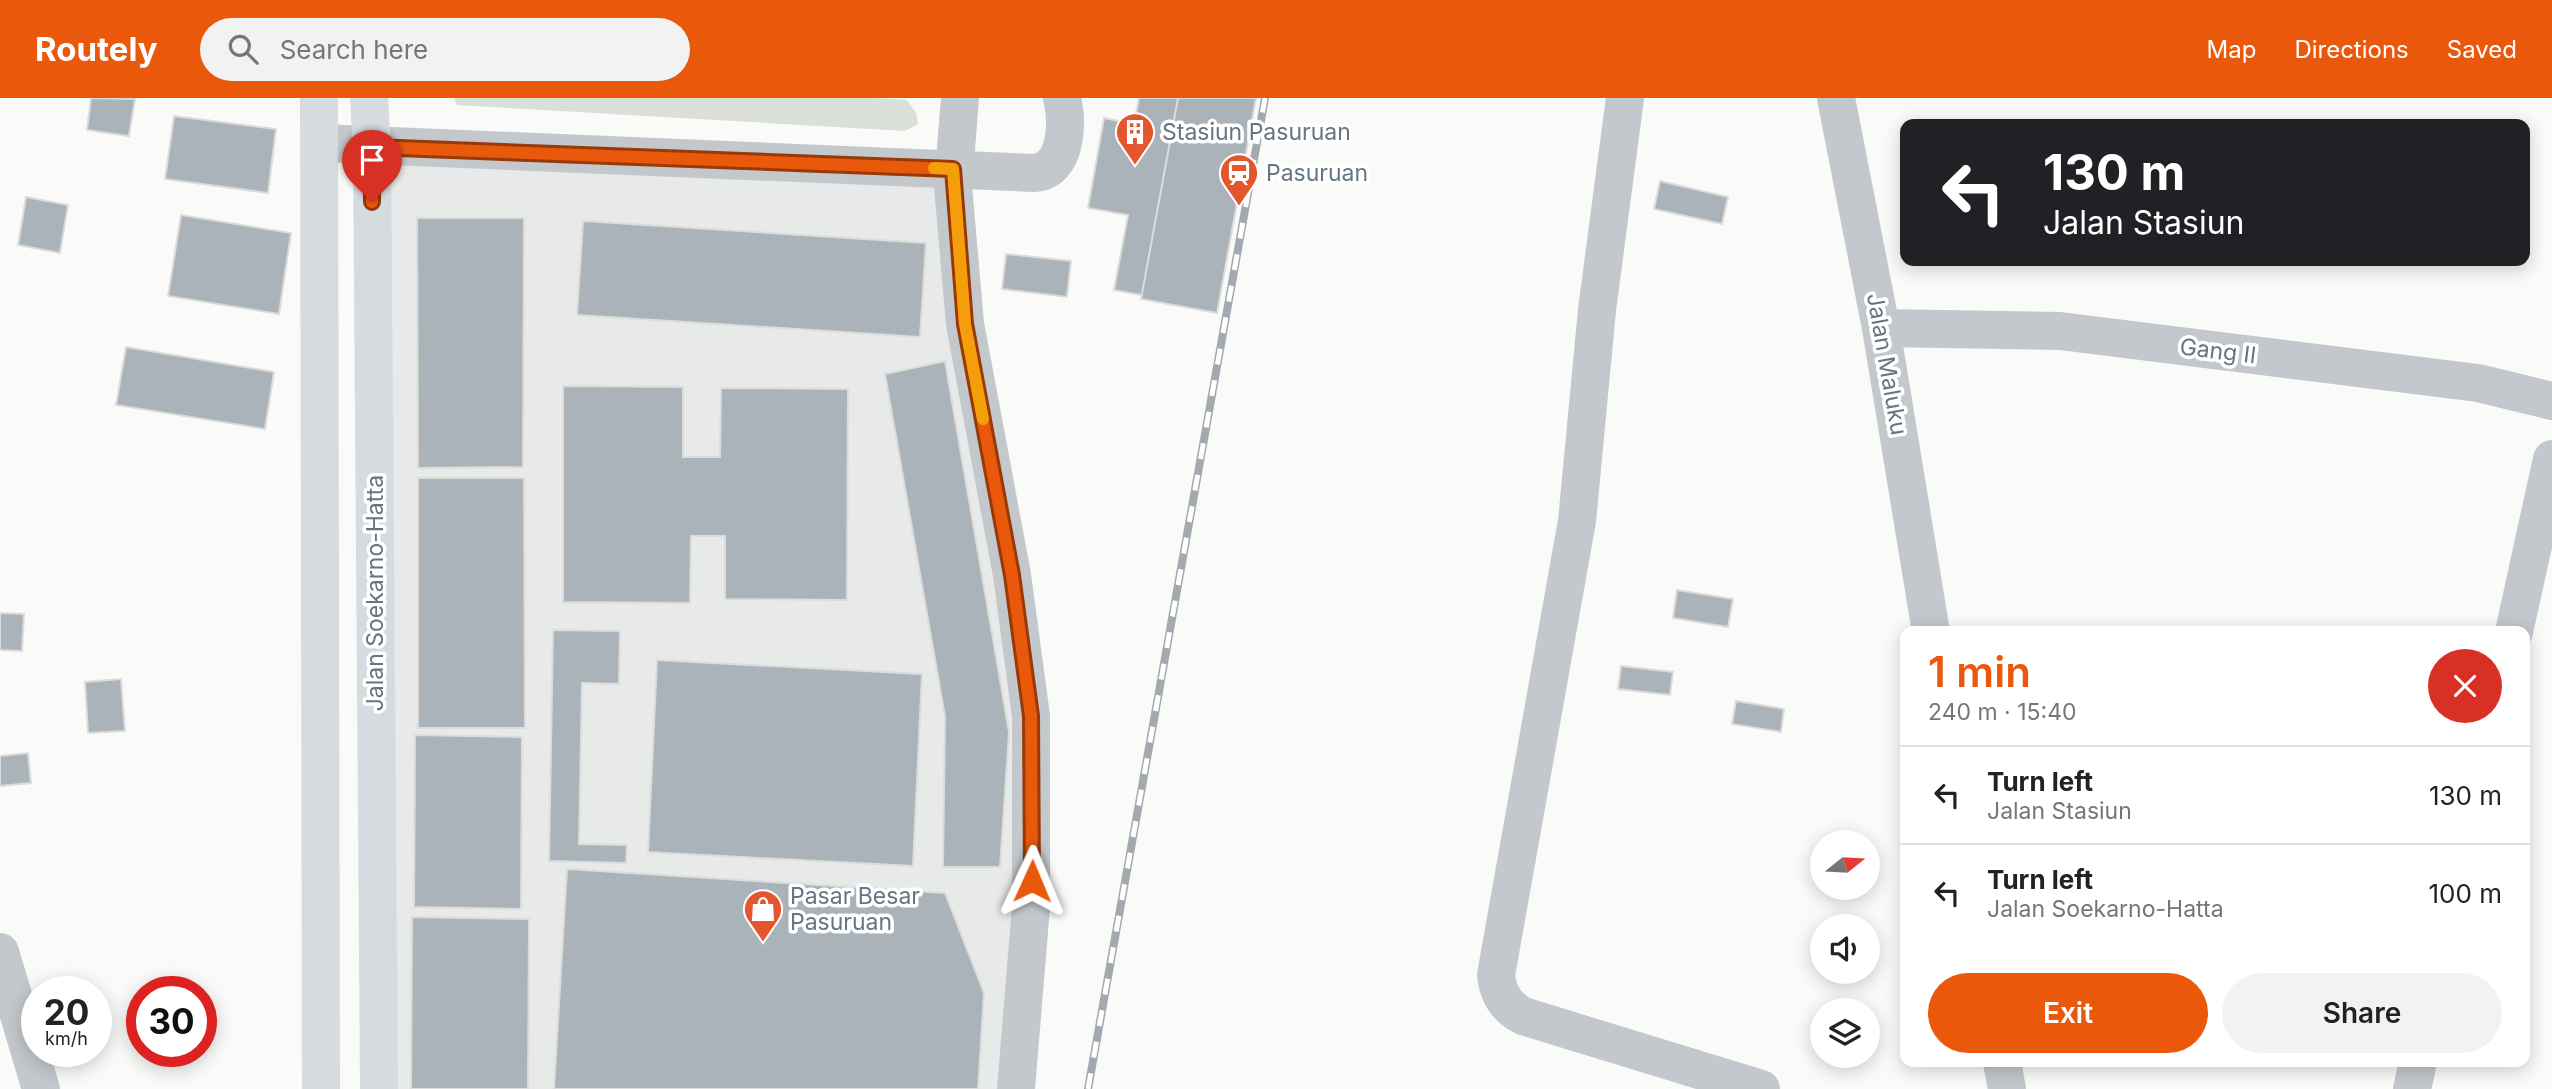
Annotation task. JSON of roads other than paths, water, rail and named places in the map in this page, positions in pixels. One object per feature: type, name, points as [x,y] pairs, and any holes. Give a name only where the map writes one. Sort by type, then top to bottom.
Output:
[{"type":"highway","points":[[319,98],[321,1089]]},
{"type":"highway","name":"Jalan Soekarno-Hatta","points":[[369,98],[372,147],[379,1089]]},
{"type":"street","points":[[960,98],[953,169],[965,324],[1012,575],[1031,716],[1031,907],[1016,1089]]},
{"type":"street","points":[[321,143],[1034,173],[1047,171],[1056,163],[1061,150],[1065,127],[1062,98]]},
{"type":"street","points":[[1625,98],[1597,310],[1577,521],[1496,975],[1497,989],[1513,1011],[1523,1016],[1761,1089]]},
{"type":"street","name":"Jalan Maluku","points":[[1836,98],[1881,328],[1930,626]]},
{"type":"street","name":"Gang II","points":[[1881,328],[1989,332],[2060,331],[2478,383],[2552,401]]},
{"type":"street","points":[[2515,626],[2552,459]]},
{"type":"street","points":[[0,953],[41,1089]]},
{"type":"street","points":[[2003,1067],[2007,1089]]},
{"type":"street","points":[[2412,1089],[2417,1067]]},
{"type":"railway","points":[[1088,1089],[1265,98]]},
{"type":"place","name":"Stasiun Pasuruan","points":[[1135,166]]},
{"type":"place","name":"Pasuruan","points":[[1239,207]]},
{"type":"place","name":"Pasar Besar Pasuruan","points":[[763,943]]}]
